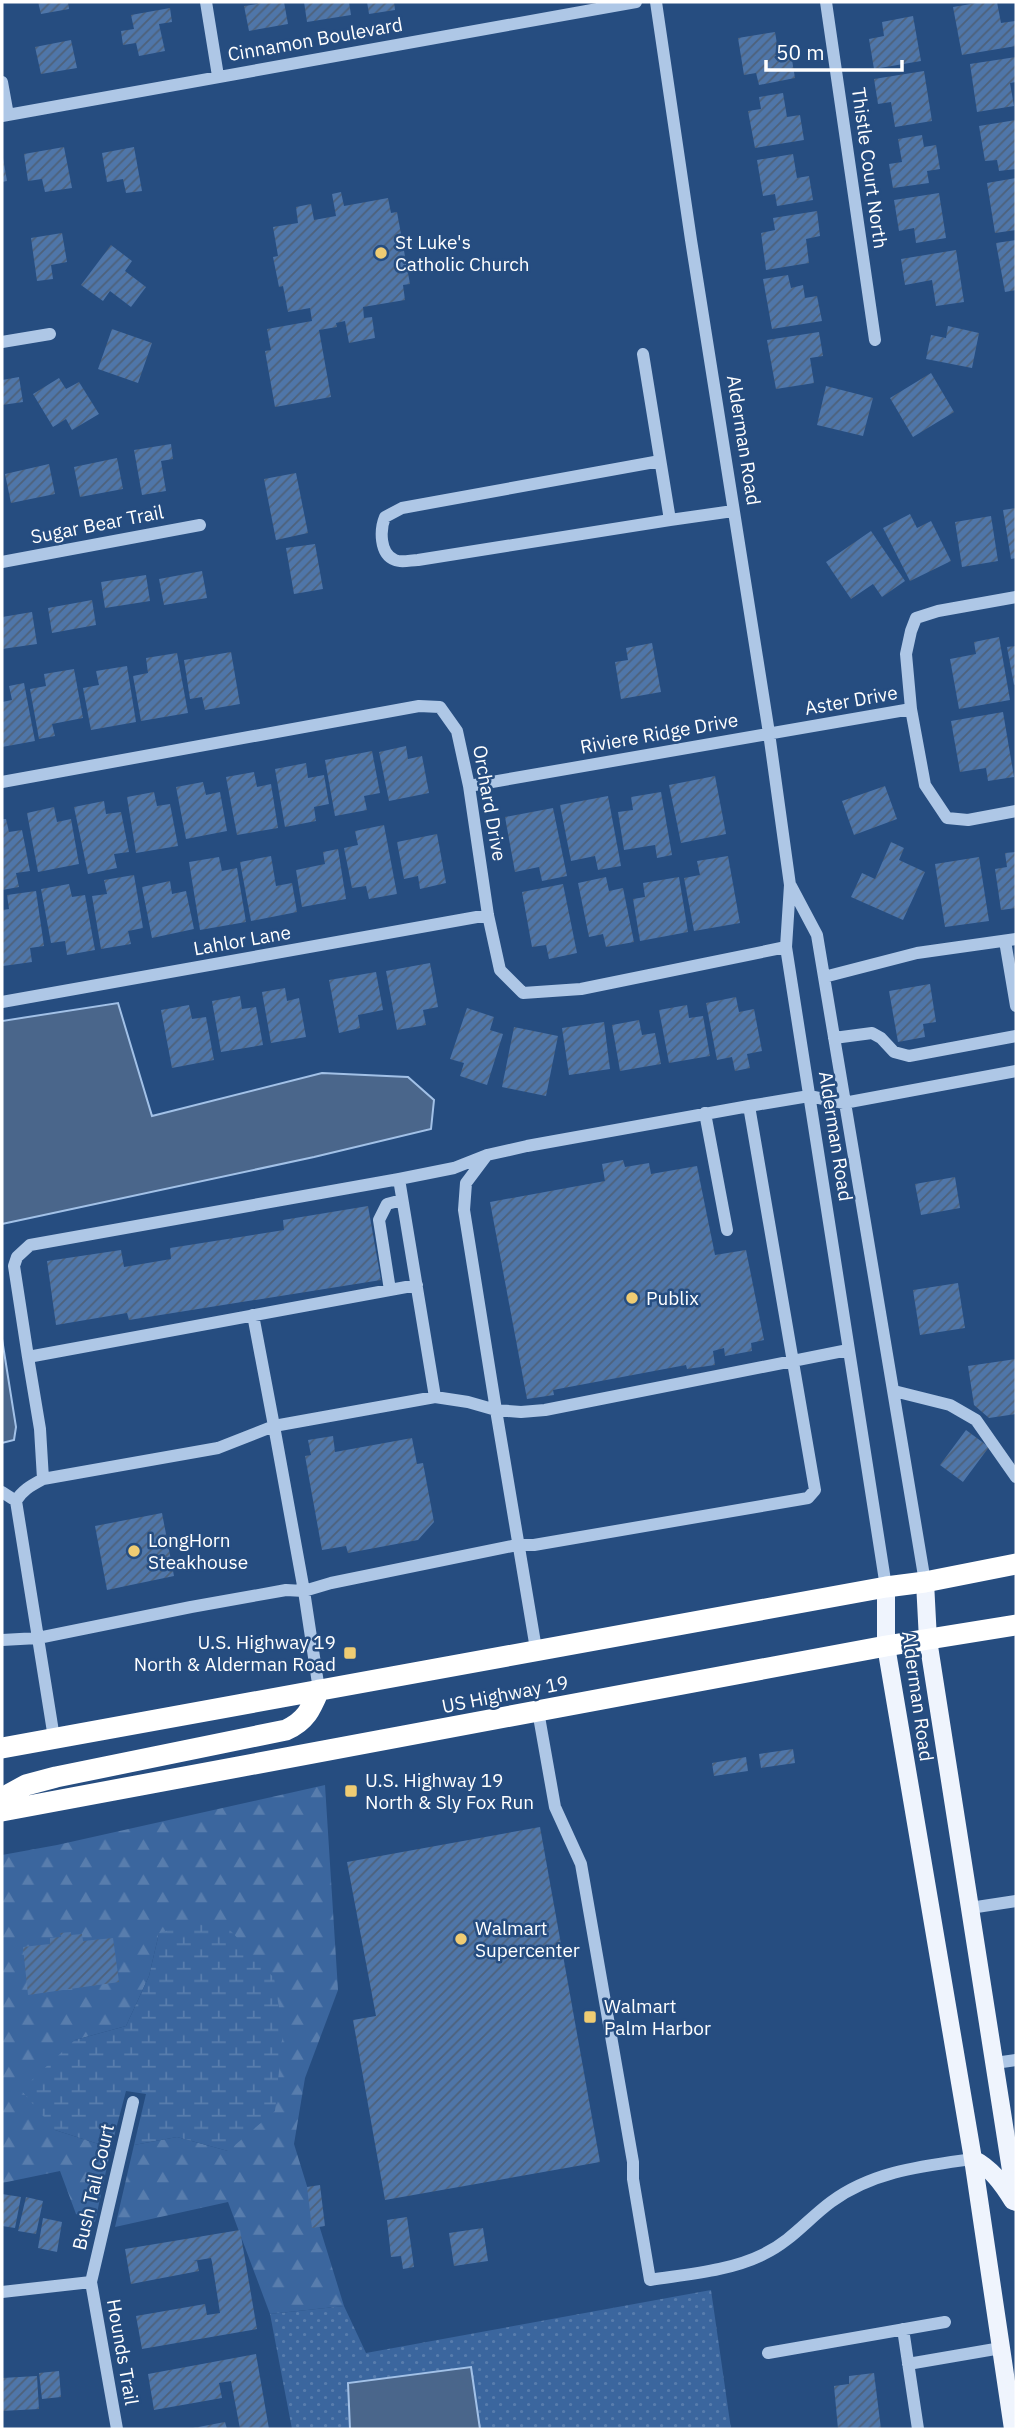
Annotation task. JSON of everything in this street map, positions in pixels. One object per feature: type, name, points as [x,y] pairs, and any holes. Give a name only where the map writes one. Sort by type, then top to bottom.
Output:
[{"type":"highway","name":"US Highway 19","points":[[2,1748],[1016,1564]]},
{"type":"highway","name":"US Highway 19","points":[[2,1811],[886,1646],[1016,1625]]},
{"type":"highway","points":[[2,1798],[26,1785],[56,1777],[286,1730],[300,1724],[309,1714],[320,1690]]},
{"type":"main road","name":"Alderman Road","points":[[925,1582],[928,1640],[1016,2204]]},
{"type":"main road","name":"Alderman Road","points":[[886,1587],[886,1646],[972,2159],[1013,2429]]},
{"type":"main road","points":[[972,2159],[986,2165],[1016,2204]]},
{"type":"street","points":[[206,2],[218,76]]},
{"type":"street","name":"Cinnamon Boulevard","points":[[5,116],[636,2]]},
{"type":"street","name":"Alderman Road","points":[[656,2],[790,885],[786,947],[886,1587]]},
{"type":"street","name":"Thistle Court North","points":[[826,2],[875,340]]},
{"type":"street","points":[[2,82],[5,116]]},
{"type":"street","points":[[2,342],[50,334]]},
{"type":"street","points":[[643,354],[670,520]]},
{"type":"street","points":[[660,461],[402,508],[385,517],[381,528],[383,544],[389,557],[397,562],[733,511]]},
{"type":"street","name":"Sugar Bear Trail","points":[[2,562],[200,525]]},
{"type":"street","name":"Aster Drive","points":[[769,733],[911,709],[906,654],[916,618],[938,611],[1016,597]]},
{"type":"street","name":"Orchard Drive","points":[[2,782],[419,706],[440,707],[457,731],[500,970],[523,993],[581,989],[786,947]]},
{"type":"street","points":[[911,709],[925,785],[947,818],[968,820],[1016,811]]},
{"type":"street","name":"Riviere Ridge Drive","points":[[469,786],[769,733]]},
{"type":"street","name":"Alderman Road","points":[[790,885],[817,935],[925,1582]]},
{"type":"street","name":"Lahlor Lane","points":[[2,1002],[488,915]]},
{"type":"street","points":[[824,977],[917,953],[1011,940],[1016,1006]]},
{"type":"street","points":[[834,1038],[872,1033],[894,1052],[909,1055],[1016,1037]]},
{"type":"street","points":[[43,1479],[40,1429],[14,1266],[17,1257],[30,1245],[454,1168],[487,1155],[705,1113],[809,1096],[844,1103],[1016,1071]]},
{"type":"street","points":[[2,1640],[38,1638],[286,1590],[304,1591],[340,1581],[517,1545],[534,1545],[643,1528],[808,1498],[815,1490],[749,1106]]},
{"type":"street","points":[[705,1113],[727,1230]]},
{"type":"street","points":[[466,1183],[487,1155]]},
{"type":"street","points":[[454,1168],[463,1174],[466,1183],[464,1209],[536,1649]]},
{"type":"street","points":[[399,1178],[435,1396]]},
{"type":"street","points":[[390,1290],[379,1220],[387,1204],[402,1200]]},
{"type":"street","points":[[28,1357],[417,1285]]},
{"type":"street","points":[[253,1315],[320,1690]]},
{"type":"street","points":[[54,1738],[16,1501],[29,1486],[43,1479],[218,1448],[274,1426],[435,1396],[496,1410],[545,1410],[848,1350]]},
{"type":"street","points":[[894,1391],[950,1405],[976,1420],[1016,1477]]},
{"type":"street","points":[[2,1492],[16,1501]]},
{"type":"street","points":[[538,1711],[555,1807],[580,1864],[634,2162],[633,2179],[650,2280],[733,2265],[764,2254],[790,2239],[852,2187],[879,2176],[972,2159]]},
{"type":"street","points":[[970,1908],[1016,1901]]},
{"type":"street","points":[[995,2063],[1016,2060]]},
{"type":"street","name":"Bush Tail Court","points":[[91,2282],[133,2102]]},
{"type":"street","points":[[2,2292],[91,2282]]},
{"type":"street","name":"Hounds Trail","points":[[91,2282],[117,2429]]},
{"type":"street","points":[[768,2353],[945,2322]]},
{"type":"street","points":[[902,2329],[918,2429]]},
{"type":"street","points":[[908,2364],[1001,2348]]},
{"type":"green space","points":[[325,1785],[338,1990],[305,2078],[294,2144],[344,2306],[270,2314],[228,2202],[115,2227],[134,2145],[177,2137],[228,2151],[159,1933],[149,1976],[126,2026],[75,2040],[55,2130],[111,2148],[95,2222],[76,2214],[60,2171],[2,2183],[2,1855]]},
{"type":"green space","points":[[193,1923],[230,1930],[274,1978],[283,2031],[275,2111],[228,2151],[177,2137],[134,2145],[146,2094],[126,2091],[111,2148],[55,2130],[21,2090],[75,2040],[126,2026],[149,1976],[159,1933]]},
{"type":"green space","points":[[711,2290],[731,2429],[292,2429],[270,2314],[344,2306],[366,2353]]},
{"type":"shaded area","points":[[118,1003],[152,1116],[322,1073],[408,1077],[434,1100],[431,1129],[2,1224],[2,1021]]},
{"type":"shaded area","points":[[2,1339],[16,1427],[14,1440],[2,1443]]},
{"type":"shaded area","points":[[471,2367],[480,2429],[350,2429],[348,2383]]},
{"type":"building","points":[[38,2],[68,2],[69,9],[41,14]]},
{"type":"building","points":[[257,2],[284,2],[288,24],[249,31],[244,6],[258,4]]},
{"type":"building","points":[[304,2],[349,2],[351,15],[307,22]]},
{"type":"building","points":[[367,2],[394,2],[395,10],[369,14]]},
{"type":"building","points":[[997,2],[1001,23],[1015,21],[1016,46],[962,55],[953,7]]},
{"type":"building","points":[[170,8],[172,22],[159,24],[165,51],[139,56],[136,43],[123,45],[121,31],[134,29],[131,15]]},
{"type":"building","points":[[913,16],[921,61],[874,69],[869,39],[884,36],[882,22]]},
{"type":"building","points":[[775,32],[779,56],[791,54],[795,78],[759,85],[756,73],[744,75],[738,38]]},
{"type":"building","points":[[71,40],[77,68],[41,74],[35,47]]},
{"type":"building","points":[[1016,57],[1016,82],[1010,83],[1014,106],[977,112],[970,64]]},
{"type":"building","points":[[924,71],[932,121],[895,127],[891,102],[878,104],[874,79]]},
{"type":"building","points":[[783,93],[787,117],[800,115],[804,140],[755,148],[748,111],[761,109],[759,97]]},
{"type":"building","points":[[1016,120],[1016,169],[999,171],[997,160],[985,161],[979,126]]},
{"type":"building","points":[[922,135],[924,147],[936,145],[940,169],[927,171],[929,183],[893,188],[889,164],[902,162],[898,139]]},
{"type":"building","points":[[64,147],[72,188],[45,192],[42,179],[28,181],[24,154]]},
{"type":"building","points":[[134,147],[142,191],[126,193],[123,179],[107,182],[102,153]]},
{"type":"building","points":[[793,154],[797,178],[809,176],[813,200],[777,206],[775,194],[763,196],[757,160]]},
{"type":"building","points":[[2,159],[7,181],[2,182]]},
{"type":"building","points":[[1016,178],[1016,230],[995,233],[987,183]]},
{"type":"building","points":[[341,192],[344,206],[388,198],[391,213],[397,212],[410,284],[403,285],[405,300],[363,307],[364,318],[372,317],[375,338],[349,343],[345,321],[336,323],[337,327],[319,330],[331,397],[275,407],[265,351],[271,350],[267,329],[312,321],[310,308],[288,312],[283,286],[279,287],[273,257],[278,256],[273,227],[298,223],[296,207],[311,204],[314,220],[336,216],[332,194]]},
{"type":"building","points":[[939,193],[946,238],[916,243],[914,228],[899,231],[894,200]]},
{"type":"building","points":[[817,211],[820,236],[806,239],[809,263],[766,270],[761,233],[775,230],[773,218]]},
{"type":"building","points":[[62,233],[67,262],[51,265],[53,279],[37,281],[31,238]]},
{"type":"building","points":[[1016,240],[1016,290],[1005,292],[996,243]]},
{"type":"building","points":[[111,245],[132,261],[125,271],[146,287],[131,307],[110,291],[103,301],[81,285]]},
{"type":"building","points":[[956,250],[964,302],[936,306],[932,280],[905,285],[901,259]]},
{"type":"building","points":[[788,275],[791,288],[803,285],[805,298],[817,296],[822,321],[772,329],[763,279]]},
{"type":"building","points":[[948,326],[979,333],[972,368],[926,359],[931,335],[946,338]]},
{"type":"building","points":[[112,329],[152,343],[138,383],[98,369]]},
{"type":"building","points":[[819,332],[823,356],[810,358],[814,383],[776,389],[767,340]]},
{"type":"building","points":[[931,373],[954,412],[913,437],[890,398]]},
{"type":"building","points":[[19,377],[23,402],[2,405],[2,380]]},
{"type":"building","points":[[59,378],[66,389],[79,382],[99,414],[72,430],[66,419],[53,427],[33,394]]},
{"type":"building","points":[[826,386],[873,398],[863,436],[817,425]]},
{"type":"building","points":[[171,444],[173,459],[161,461],[166,491],[142,495],[134,450]]},
{"type":"building","points":[[117,458],[123,489],[80,497],[74,467]]},
{"type":"building","points":[[49,464],[55,494],[11,503],[5,474]]},
{"type":"building","points":[[296,473],[308,533],[276,540],[264,479]]},
{"type":"building","points":[[1016,508],[1016,558],[1011,559],[1003,510]]},
{"type":"building","points":[[910,514],[917,528],[931,521],[951,561],[910,581],[883,528]]},
{"type":"building","points":[[991,516],[998,561],[962,567],[955,522]]},
{"type":"building","points":[[871,531],[905,581],[882,597],[873,584],[851,599],[826,562]]},
{"type":"building","points":[[315,544],[323,589],[294,594],[286,548]]},
{"type":"building","points":[[202,571],[207,598],[164,605],[159,579]]},
{"type":"building","points":[[146,575],[150,601],[105,608],[101,582]]},
{"type":"building","points":[[92,600],[96,625],[52,633],[48,608]]},
{"type":"building","points":[[32,612],[37,644],[2,649],[2,617]]},
{"type":"building","points":[[999,637],[1010,700],[959,709],[950,659],[976,654],[974,642]]},
{"type":"building","points":[[652,643],[661,692],[621,699],[615,662],[628,660],[626,648]]},
{"type":"building","points":[[1016,646],[1016,684],[1014,685],[1007,647]]},
{"type":"building","points":[[231,652],[240,704],[205,710],[202,697],[190,699],[184,660]]},
{"type":"building","points":[[177,653],[188,713],[141,721],[133,676],[148,673],[146,658]]},
{"type":"building","points":[[127,666],[136,722],[91,730],[83,688],[99,685],[96,671]]},
{"type":"building","points":[[74,669],[83,718],[52,724],[55,736],[39,739],[30,689],[46,686],[44,674]]},
{"type":"building","points":[[24,683],[35,741],[2,747],[2,702],[12,700],[9,686]]},
{"type":"building","points":[[1003,712],[1014,777],[988,781],[986,768],[960,772],[951,721]]},
{"type":"building","points":[[406,746],[408,759],[422,756],[429,793],[389,801],[379,752]]},
{"type":"building","points":[[372,751],[380,793],[364,796],[367,810],[335,816],[325,760]]},
{"type":"building","points":[[306,763],[308,778],[324,775],[329,804],[314,807],[316,821],[285,827],[275,769]]},
{"type":"building","points":[[254,772],[257,787],[271,784],[278,828],[237,835],[226,777]]},
{"type":"building","points":[[715,776],[726,834],[681,843],[669,785]]},
{"type":"building","points":[[203,782],[206,795],[220,792],[227,831],[186,839],[176,787]]},
{"type":"building","points":[[885,786],[897,819],[854,835],[842,801]]},
{"type":"building","points":[[154,792],[157,806],[170,804],[178,846],[136,853],[127,797]]},
{"type":"building","points":[[661,792],[672,855],[657,858],[655,845],[624,850],[618,812],[633,810],[631,797]]},
{"type":"building","points":[[608,796],[621,866],[598,870],[595,856],[571,861],[560,805]]},
{"type":"building","points":[[104,801],[106,814],[121,812],[129,852],[114,854],[117,868],[88,874],[74,807]]},
{"type":"building","points":[[54,807],[57,822],[71,819],[79,864],[38,872],[27,813]]},
{"type":"building","points":[[553,808],[567,876],[542,881],[539,867],[515,872],[505,817]]},
{"type":"building","points":[[2,819],[6,819],[9,832],[22,830],[30,871],[16,873],[19,887],[2,890]]},
{"type":"building","points":[[384,825],[397,894],[369,899],[366,886],[352,888],[344,848],[358,845],[355,831]]},
{"type":"building","points":[[437,834],[446,883],[420,889],[418,876],[404,879],[397,842]]},
{"type":"building","points":[[891,842],[904,848],[899,860],[925,872],[903,920],[851,897],[862,873],[875,879]]},
{"type":"building","points":[[338,849],[346,899],[302,907],[296,870],[325,864],[323,852]]},
{"type":"building","points":[[1016,852],[1016,908],[1001,910],[995,869],[1007,867],[1005,853]]},
{"type":"building","points":[[271,856],[276,886],[292,883],[297,912],[251,921],[240,862]]},
{"type":"building","points":[[728,856],[740,923],[694,931],[684,878],[700,875],[697,861]]},
{"type":"building","points":[[219,857],[222,871],[237,868],[246,922],[200,930],[189,862]]},
{"type":"building","points":[[979,857],[989,921],[945,927],[935,864]]},
{"type":"building","points":[[134,875],[143,928],[128,931],[131,944],[101,949],[92,896],[107,894],[104,880]]},
{"type":"building","points":[[606,877],[609,891],[623,888],[634,942],[606,947],[603,934],[589,937],[578,883]]},
{"type":"building","points":[[679,877],[688,932],[640,941],[633,899],[645,897],[643,883]]},
{"type":"building","points":[[170,881],[172,894],[186,891],[194,929],[152,938],[142,887]]},
{"type":"building","points":[[69,884],[72,897],[85,895],[95,950],[67,955],[65,941],[51,943],[41,889]]},
{"type":"building","points":[[563,884],[577,953],[549,959],[546,945],[532,947],[522,892]]},
{"type":"building","points":[[36,891],[44,946],[30,948],[32,962],[3,966],[2,910],[9,909],[7,895]]},
{"type":"building","points":[[430,963],[438,1007],[423,1010],[426,1025],[397,1030],[386,971]]},
{"type":"building","points":[[376,972],[383,1010],[358,1015],[360,1028],[339,1033],[329,980]]},
{"type":"building","points":[[930,984],[936,1022],[923,1024],[925,1037],[898,1042],[889,991]]},
{"type":"building","points":[[285,988],[287,1001],[299,998],[306,1037],[271,1043],[262,992]]},
{"type":"building","points":[[240,996],[242,1009],[256,1007],[263,1045],[221,1052],[212,1001]]},
{"type":"building","points":[[736,997],[739,1012],[754,1009],[762,1051],[747,1054],[750,1068],[735,1071],[732,1057],[717,1060],[706,1003]]},
{"type":"building","points":[[189,1005],[192,1019],[206,1017],[214,1060],[172,1068],[161,1010]]},
{"type":"building","points":[[687,1005],[689,1018],[703,1016],[710,1056],[669,1063],[659,1010]]},
{"type":"building","points":[[467,1008],[494,1017],[490,1030],[503,1034],[487,1085],[460,1076],[464,1063],[450,1059]]},
{"type":"building","points":[[639,1020],[642,1035],[655,1033],[661,1064],[620,1071],[612,1025]]},
{"type":"building","points":[[604,1022],[610,1069],[569,1075],[562,1028]]},
{"type":"building","points":[[514,1027],[558,1036],[546,1096],[502,1087]]},
{"type":"building","name":"Publix","points":[[623,1160],[625,1167],[649,1163],[651,1174],[697,1166],[715,1255],[746,1250],[764,1340],[751,1343],[752,1351],[725,1356],[724,1348],[713,1351],[715,1365],[687,1369],[686,1365],[553,1390],[554,1395],[527,1399],[490,1202],[605,1181],[602,1164]]},
{"type":"building","points":[[955,1177],[960,1208],[921,1215],[915,1184]]},
{"type":"building","points":[[368,1206],[381,1280],[129,1320],[127,1313],[56,1325],[47,1261],[121,1250],[124,1267],[171,1259],[170,1248],[284,1230],[283,1220]]},
{"type":"building","points":[[958,1283],[965,1328],[920,1335],[913,1290]]},
{"type":"building","points":[[1016,1359],[1016,1414],[989,1418],[974,1405],[968,1366]]},
{"type":"building","points":[[966,1430],[989,1447],[963,1482],[940,1465]]},
{"type":"building","points":[[333,1436],[335,1452],[412,1438],[417,1464],[423,1463],[434,1522],[418,1540],[348,1553],[346,1546],[322,1550],[305,1456],[311,1455],[308,1440]]},
{"type":"building","name":"LongHorn Steakhouse","points":[[162,1513],[174,1576],[107,1590],[95,1526]]},
{"type":"building","points":[[793,1749],[795,1763],[761,1768],[759,1754]]},
{"type":"building","points":[[746,1757],[748,1771],[714,1776],[712,1763]]},
{"type":"building","name":"Walmart Supercenter","points":[[540,1827],[600,2162],[385,2200],[353,2020],[376,2016],[347,1862]]},
{"type":"building","points":[[71,1932],[71,1935],[82,1934],[83,1941],[113,1938],[119,1982],[28,1995],[23,1947],[50,1944],[50,1938]]},
{"type":"building","points":[[320,2185],[325,2226],[312,2228],[307,2187]]},
{"type":"building","points":[[2,2194],[21,2197],[15,2228],[2,2226]]},
{"type":"building","points":[[26,2197],[43,2201],[36,2234],[18,2231]]},
{"type":"building","points":[[407,2217],[414,2267],[403,2269],[401,2256],[391,2257],[387,2220]]},
{"type":"building","points":[[43,2218],[62,2222],[57,2252],[38,2248]]},
{"type":"building","points":[[483,2228],[488,2261],[454,2266],[449,2233]]},
{"type":"building","points":[[240,2230],[257,2329],[142,2349],[136,2316],[205,2304],[207,2315],[220,2313],[212,2262],[211,2258],[193,2261],[197,2261],[199,2271],[131,2284],[125,2249]]},
{"type":"building","points":[[256,2354],[269,2429],[240,2429],[231,2381],[219,2383],[222,2398],[154,2410],[148,2374]]},
{"type":"building","points":[[59,2371],[61,2397],[42,2399],[39,2373]]},
{"type":"building","points":[[874,2373],[881,2429],[838,2429],[834,2386],[849,2384],[849,2376]]},
{"type":"building","points":[[37,2376],[39,2409],[2,2411],[2,2378]]},
{"type":"building","points":[[225,2422],[227,2429],[193,2429],[193,2428]]},
{"type":"place","name":"St Luke's Catholic Church","points":[[381,253]]},
{"type":"place","name":"Publix","points":[[632,1298]]},
{"type":"place","name":"LongHorn Steakhouse","points":[[134,1551]]},
{"type":"place","name":"U.S. Highway 19 North & Alderman Road","points":[[350,1653]]},
{"type":"place","name":"U.S. Highway 19 North & Sly Fox Run","points":[[351,1791]]},
{"type":"place","name":"Walmart Supercenter","points":[[461,1939]]},
{"type":"place","name":"Walmart Palm Harbor","points":[[590,2017]]}]
